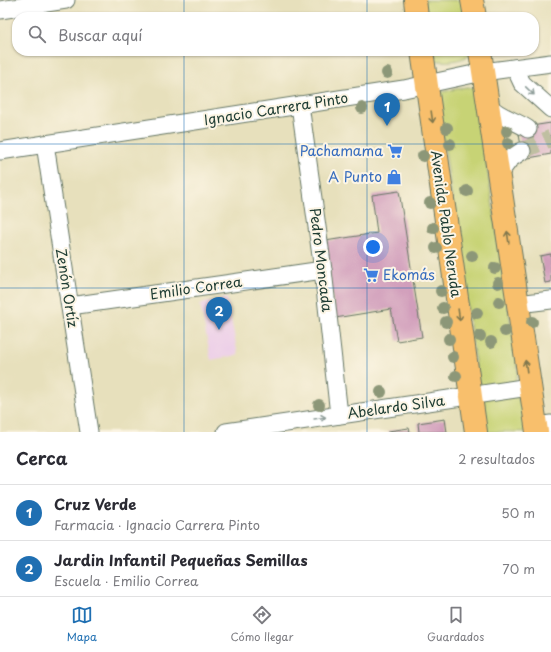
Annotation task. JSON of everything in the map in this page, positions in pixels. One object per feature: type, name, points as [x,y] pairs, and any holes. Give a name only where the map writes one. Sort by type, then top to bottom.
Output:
[{"type":"main road","points":[[415,0],[416,12]]},
{"type":"main road","points":[[472,0],[474,12]]},
{"type":"main road","name":"Avenida Pablo Neruda","points":[[423,56],[476,432]]},
{"type":"main road","points":[[482,62],[529,387],[541,427]]},
{"type":"street","points":[[0,10],[66,0]]},
{"type":"street","name":"Ignacio Carrera Pinto","points":[[0,151],[427,85],[482,62],[515,68],[551,63]]},
{"type":"street","points":[[515,68],[522,83],[551,109]]},
{"type":"street","name":"Pedro Moncada","points":[[300,105],[322,270],[339,415]]},
{"type":"street","points":[[488,105],[498,114],[516,121],[528,129]]},
{"type":"street","name":"Zenón Ortíz","points":[[45,144],[89,432]]},
{"type":"street","points":[[498,175],[510,159],[522,151]]},
{"type":"street","name":"Emilio Correa","points":[[70,306],[322,270]]},
{"type":"street","points":[[518,304],[551,300]]},
{"type":"street","points":[[470,397],[529,387]]},
{"type":"street","name":"Abelardo Silva","points":[[226,432],[470,397]]},
{"type":"shaded area","points":[[227,298],[238,355],[211,360],[200,304]]},
{"type":"green space","points":[[424,0],[463,0],[464,12],[425,12]]},
{"type":"green space","points":[[432,56],[468,56],[452,61],[433,60]]},
{"type":"green space","points":[[466,87],[475,88],[518,372],[515,382],[517,397],[524,408],[527,432],[485,432],[437,93]]},
{"type":"building","points":[[551,123],[551,154],[523,159],[518,128]]},
{"type":"building","name":"Ekomás","points":[[399,191],[422,337],[397,341],[391,309],[335,318],[325,241],[377,233],[372,195]]},
{"type":"building","points":[[551,254],[551,282],[545,283],[540,256]]},
{"type":"building","points":[[445,419],[447,432],[419,432],[418,423]]},
{"type":"building","points":[[409,428],[410,432],[388,432],[388,431]]},
{"type":"tunnel","points":[[522,151],[551,138]]},
{"type":"place","name":"Cruz Verde","points":[[387,126]]},
{"type":"place","name":"Pachamama","points":[[395,151]]},
{"type":"place","name":"A Punto","points":[[394,177]]},
{"type":"place","name":"Ekomás","points":[[371,275]]},
{"type":"place","name":"Jardin Infantil Pequeñas Semillas","points":[[219,330]]}]
